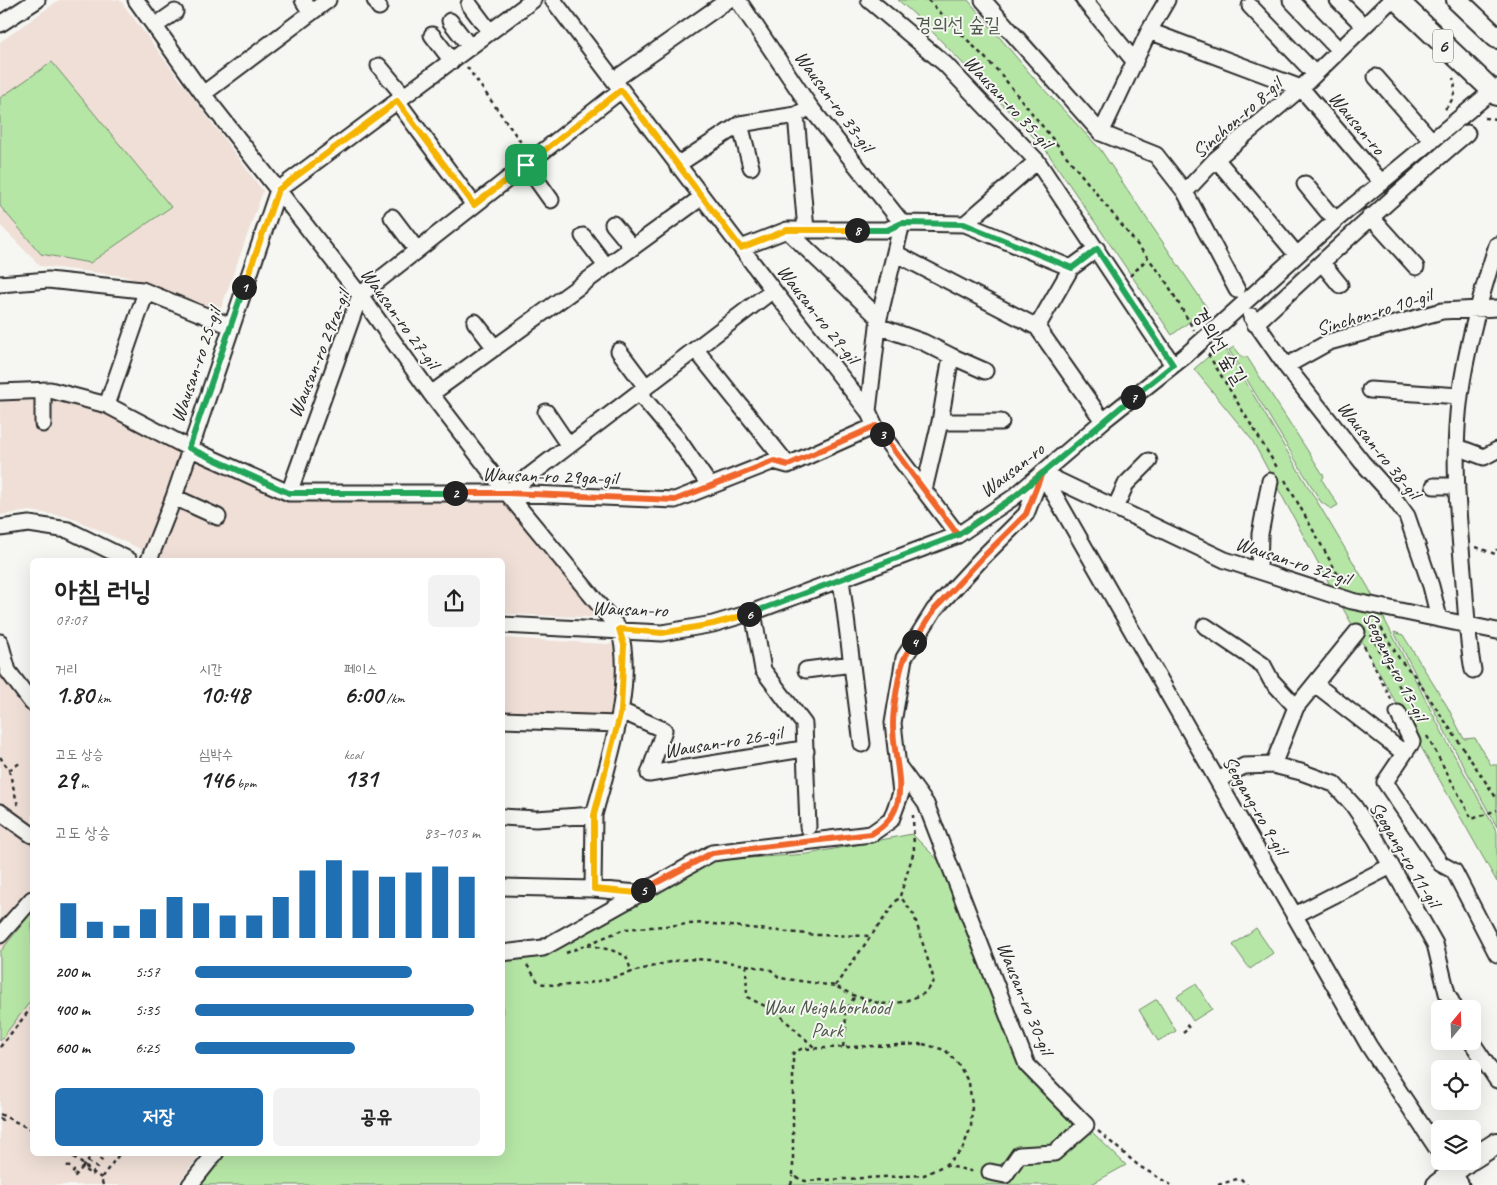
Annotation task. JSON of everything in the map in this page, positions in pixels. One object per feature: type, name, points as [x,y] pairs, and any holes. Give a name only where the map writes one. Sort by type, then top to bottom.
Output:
[{"type":"main road","name":"6","points":[[1396,0],[1495,90]]},
{"type":"main road","name":"6","points":[[1457,0],[1497,38]]},
{"type":"main road","points":[[1481,1153],[1497,1143]]},
{"type":"main road","points":[[1438,1185],[1457,1170]]},
{"type":"street","points":[[0,24],[37,0]]},
{"type":"street","name":"Wausan-ro 27-gil","points":[[136,0],[203,94],[360,295],[431,394],[507,493],[619,629]]},
{"type":"street","points":[[203,94],[307,6],[328,0]]},
{"type":"street","points":[[278,190],[533,0]]},
{"type":"street","name":"Wausan-ro 29-gil","points":[[553,0],[772,290],[868,411],[876,426],[958,535]]},
{"type":"street","name":"Wausan-ro 33-gil","points":[[738,0],[810,107],[902,223]]},
{"type":"street","name":"Wausan-ro 35-gil","points":[[869,0],[945,64],[1037,161],[1173,365]]},
{"type":"street","points":[[983,0],[1102,132],[1156,155],[1185,192],[1237,290]]},
{"type":"street","points":[[1084,0],[1135,62]]},
{"type":"street","points":[[1102,132],[1150,31],[1167,0]]},
{"type":"street","points":[[1291,0],[1340,50]]},
{"type":"street","points":[[1338,0],[1364,26]]},
{"type":"street","name":"Sinchon-ro 8-gil","points":[[1185,192],[1216,159],[1301,88],[1314,73],[1391,0]]},
{"type":"street","points":[[618,85],[717,3]]},
{"type":"street","points":[[469,4],[490,32]]},
{"type":"street","points":[[1250,6],[1314,73]]},
{"type":"street","points":[[155,26],[175,12]]},
{"type":"street","points":[[450,21],[460,54]]},
{"type":"street","points":[[1150,31],[1301,88]]},
{"type":"street","points":[[432,35],[460,54]]},
{"type":"street","points":[[379,66],[474,205]]},
{"type":"street","points":[[1376,77],[1432,141]]},
{"type":"street","name":"Wausan-ro 29ra-gil","points":[[289,493],[360,295],[529,162],[618,85]]},
{"type":"street","name":"Wausan-ro","points":[[1301,88],[1382,184]]},
{"type":"street","name":"Wausan-ro","points":[[505,625],[619,629],[662,633],[713,624],[753,612],[958,535],[1014,497],[1103,421],[1186,355],[1337,219],[1495,90]]},
{"type":"street","points":[[677,164],[740,124],[796,115],[810,107]]},
{"type":"street","points":[[796,115],[806,230]]},
{"type":"street","points":[[740,124],[751,167]]},
{"type":"street","points":[[1285,267],[1299,283],[1370,216],[1467,133]]},
{"type":"street","points":[[1216,159],[1297,254]]},
{"type":"street","points":[[964,224],[1037,161]]},
{"type":"street","points":[[529,162],[551,200]]},
{"type":"street","points":[[1306,184],[1327,211],[1337,219]]},
{"type":"street","name":"Wausan-ro 25-gil","points":[[150,558],[174,497],[189,448],[278,190]]},
{"type":"street","points":[[431,394],[702,196]]},
{"type":"street","points":[[1370,216],[1416,267]]},
{"type":"street","points":[[392,217],[417,250]]},
{"type":"street","points":[[868,411],[878,322],[902,223]]},
{"type":"street","points":[[741,248],[787,230],[887,230],[902,223],[964,224],[1072,268]]},
{"type":"street","points":[[614,224],[632,247]]},
{"type":"street","name":"Wausan-ro 29-gil","points":[[787,230],[878,322],[985,371]]},
{"type":"street","points":[[582,236],[606,266]]},
{"type":"street","points":[[1473,670],[1457,486],[1457,447],[1460,396],[1477,308],[1497,245]]},
{"type":"street","points":[[1037,327],[1072,268],[1097,249]]},
{"type":"street","points":[[895,253],[1037,327],[1103,421]]},
{"type":"street","points":[[1322,263],[1340,285]]},
{"type":"street","points":[[0,284],[58,281],[146,292],[231,326]]},
{"type":"street","name":"Wausan-ro 38-gil","points":[[1299,283],[1253,320],[1286,366],[1407,516],[1431,586],[1439,618]]},
{"type":"street","points":[[507,493],[772,290]]},
{"type":"street","points":[[106,405],[146,292]]},
{"type":"street","name":"Sinchon-ro 10-gil","points":[[1286,366],[1329,342],[1442,311],[1497,308]]},
{"type":"street","points":[[475,322],[495,348]]},
{"type":"street","points":[[696,350],[788,465]]},
{"type":"street","points":[[619,351],[644,388],[644,399],[677,438],[710,486]]},
{"type":"street","points":[[924,490],[940,422],[951,356]]},
{"type":"street","points":[[43,390],[43,424]]},
{"type":"street","name":"Wausan-ro 29ga-gil","points":[[0,392],[50,390],[106,405],[189,448],[289,493],[507,493],[675,500],[774,461],[788,465],[876,426]]},
{"type":"street","points":[[1370,390],[1460,396]]},
{"type":"street","points":[[546,412],[569,446]]},
{"type":"street","points":[[940,422],[1001,422]]},
{"type":"street","points":[[1457,447],[1491,454]]},
{"type":"street","points":[[1115,508],[1126,484],[1149,461]]},
{"type":"street","name":"Wausan-ro 32-gil","points":[[1042,473],[1225,560],[1352,601],[1497,631]]},
{"type":"street","name":"Wausan-ro 30-gil","points":[[505,952],[543,948],[712,853],[871,834],[891,820],[901,792],[893,723],[904,658],[934,610],[1026,514],[1042,473]]},
{"type":"street","name":"Seogang-ro 9-gil","points":[[1042,473],[1370,1046],[1431,1139]]},
{"type":"street","points":[[1259,570],[1260,534],[1270,481]]},
{"type":"street","points":[[1434,486],[1457,486]]},
{"type":"street","points":[[174,497],[218,517]]},
{"type":"street","points":[[0,528],[29,524],[68,530],[102,554],[120,558]]},
{"type":"street","points":[[841,579],[862,744]]},
{"type":"street","points":[[753,612],[763,670],[804,724],[808,827]]},
{"type":"street","points":[[1205,626],[1263,665],[1271,680],[1296,707]]},
{"type":"street","points":[[594,889],[594,815],[619,718],[624,645],[619,629]]},
{"type":"street","points":[[1273,764],[1296,707],[1362,630]]},
{"type":"street","points":[[0,642],[8,671],[30,700]]},
{"type":"street","points":[[806,670],[852,664]]},
{"type":"street","name":"Seogang-ro 13-gil","points":[[1315,684],[1404,753]]},
{"type":"street","name":"Seogang-ro 13-gil","points":[[1404,709],[1412,742],[1385,782],[1441,864],[1454,871],[1497,954]]},
{"type":"street","name":"Wausan-ro 26-gil","points":[[505,720],[619,718],[664,730],[649,774],[722,764],[796,750],[806,751]]},
{"type":"street","name":"Seogang-ro 11-gil","points":[[1218,780],[1244,766],[1273,764],[1334,784],[1353,805],[1391,866],[1435,944],[1447,993],[1450,1000]]},
{"type":"street","name":"Wausan-ro 30-gil","points":[[898,766],[926,804],[1028,1065],[1086,1125],[1054,1153],[1019,1155],[1005,1175],[990,1172]]},
{"type":"street","points":[[0,812],[29,832]]},
{"type":"street","points":[[505,817],[536,819],[594,815]]},
{"type":"street","points":[[1295,915],[1391,866]]},
{"type":"street","points":[[505,887],[594,889],[638,893]]},
{"type":"street","points":[[0,936],[30,901]]},
{"type":"street","points":[[1477,1050],[1497,1080]]},
{"type":"street","points":[[190,1185],[213,1156]]},
{"type":"path","name":"경의선 숲길","points":[[928,0],[999,72],[1164,278],[1196,333]]},
{"type":"path","points":[[460,54],[529,162]]},
{"type":"path","points":[[1444,110],[1450,104],[1455,91],[1451,73]]},
{"type":"path","points":[[1467,133],[1482,118],[1497,119]]},
{"type":"path","points":[[1130,278],[1148,258]]},
{"type":"path","name":"경의선 숲길","points":[[1206,349],[1302,509],[1352,601]]},
{"type":"path","points":[[1461,541],[1495,554],[1497,549]]},
{"type":"path","points":[[1368,604],[1400,660],[1414,675],[1497,799]]},
{"type":"path","points":[[1362,630],[1404,709]]},
{"type":"path","name":"Seogang-ro 13-gil","points":[[1362,630],[1404,709]]},
{"type":"path","points":[[1424,732],[1472,819],[1497,810]]},
{"type":"path","points":[[0,757],[9,770],[29,832]]},
{"type":"path","points":[[0,763],[4,764]]},
{"type":"path","points":[[9,770],[20,763]]},
{"type":"path","points":[[836,986],[900,896],[914,851],[913,815],[901,792]]},
{"type":"path","points":[[518,950],[539,983],[556,986],[579,986],[671,962],[704,959],[771,970],[780,978],[836,986],[855,996],[882,1004],[903,1002],[925,993],[934,980],[914,915],[900,896]]},
{"type":"path","points":[[558,957],[625,930],[703,923],[816,935],[872,936]]},
{"type":"path","points":[[586,945],[611,950],[626,956],[632,973]]},
{"type":"path","points":[[746,965],[747,997],[775,1011],[816,1048]]},
{"type":"path","points":[[843,1047],[846,1027],[845,1013],[855,996]]},
{"type":"path","points":[[0,1047],[30,1009]]},
{"type":"path","points":[[1183,1033],[1189,1028],[1185,1023]]},
{"type":"path","points":[[791,1185],[793,1176],[793,1053],[801,1049],[924,1044],[945,1050],[957,1062],[969,1083],[972,1105],[971,1127],[962,1150],[945,1166],[924,1175],[805,1181],[793,1176]]},
{"type":"path","points":[[0,1114],[30,1129]]},
{"type":"path","points":[[0,1118],[5,1124]]},
{"type":"path","points":[[1095,1128],[1139,1166],[1171,1185]]},
{"type":"path","points":[[72,1156],[92,1175],[97,1168],[89,1162],[86,1167],[93,1172],[101,1178],[103,1185]]},
{"type":"path","points":[[67,1165],[74,1171],[72,1174],[75,1176],[91,1156]]},
{"type":"path","points":[[97,1156],[104,1162]]},
{"type":"path","points":[[101,1178],[118,1156]]},
{"type":"path","points":[[1218,1185],[1240,1178],[1247,1185]]},
{"type":"shaded area","points":[[59,0],[120,0],[263,191],[220,311],[124,276],[40,266],[0,225],[0,42]]},
{"type":"shaded area","points":[[6,391],[107,405],[289,493],[507,493],[609,618],[505,614],[505,558],[161,558],[70,517],[30,511],[0,515],[0,392]]},
{"type":"shaded area","points":[[505,638],[624,645],[618,724],[505,720]]},
{"type":"shaded area","points":[[0,655],[30,706],[30,1156],[199,1156],[177,1185],[0,1185]]},
{"type":"green space","name":"경의선 숲길","points":[[898,0],[968,0],[1038,83],[1100,149],[1207,308],[1172,335],[1045,149],[922,21]]},
{"type":"green space","points":[[52,62],[171,207],[90,263],[41,254],[0,206],[0,98]]},
{"type":"green space","points":[[1223,344],[1368,587],[1448,744],[1497,832],[1497,882],[1336,596],[1252,440],[1194,369]]},
{"type":"green space","points":[[1234,347],[1243,358],[1247,357],[1324,476],[1322,480],[1338,505],[1331,509],[1321,502],[1229,350]]},
{"type":"green space","points":[[1394,632],[1403,635],[1447,706],[1464,739],[1475,738],[1491,765],[1497,765],[1497,827],[1442,726]]},
{"type":"green space","name":"Wau Neighborhood Park","points":[[912,834],[948,870],[1023,1065],[1126,1165],[1090,1185],[197,1185],[221,1156],[505,1156],[505,961],[546,956],[704,861],[808,854]]},
{"type":"green space","points":[[30,914],[30,1002],[0,1041],[0,952]]},
{"type":"green space","points":[[1256,928],[1273,953],[1250,969],[1233,945]]},
{"type":"green space","points":[[1196,984],[1212,1009],[1193,1021],[1177,996]]},
{"type":"green space","points":[[1157,999],[1176,1031],[1158,1041],[1139,1010]]},
{"type":"route","points":[[526,165],[474,205],[397,101],[278,190],[189,448],[289,493],[507,493],[675,500],[774,461],[788,465],[876,426],[958,535],[1014,497],[1042,473],[1026,514],[934,610],[904,658],[893,723],[901,792],[891,820],[871,834],[712,853],[638,893],[594,889],[594,815],[621,711],[624,645],[619,629],[662,633],[713,624],[753,612],[958,535],[994,511],[1014,497],[1042,473],[1103,421],[1173,365],[1097,249],[1072,268],[964,224],[902,223],[887,230],[787,230],[741,248],[621,90],[526,165]]}]
